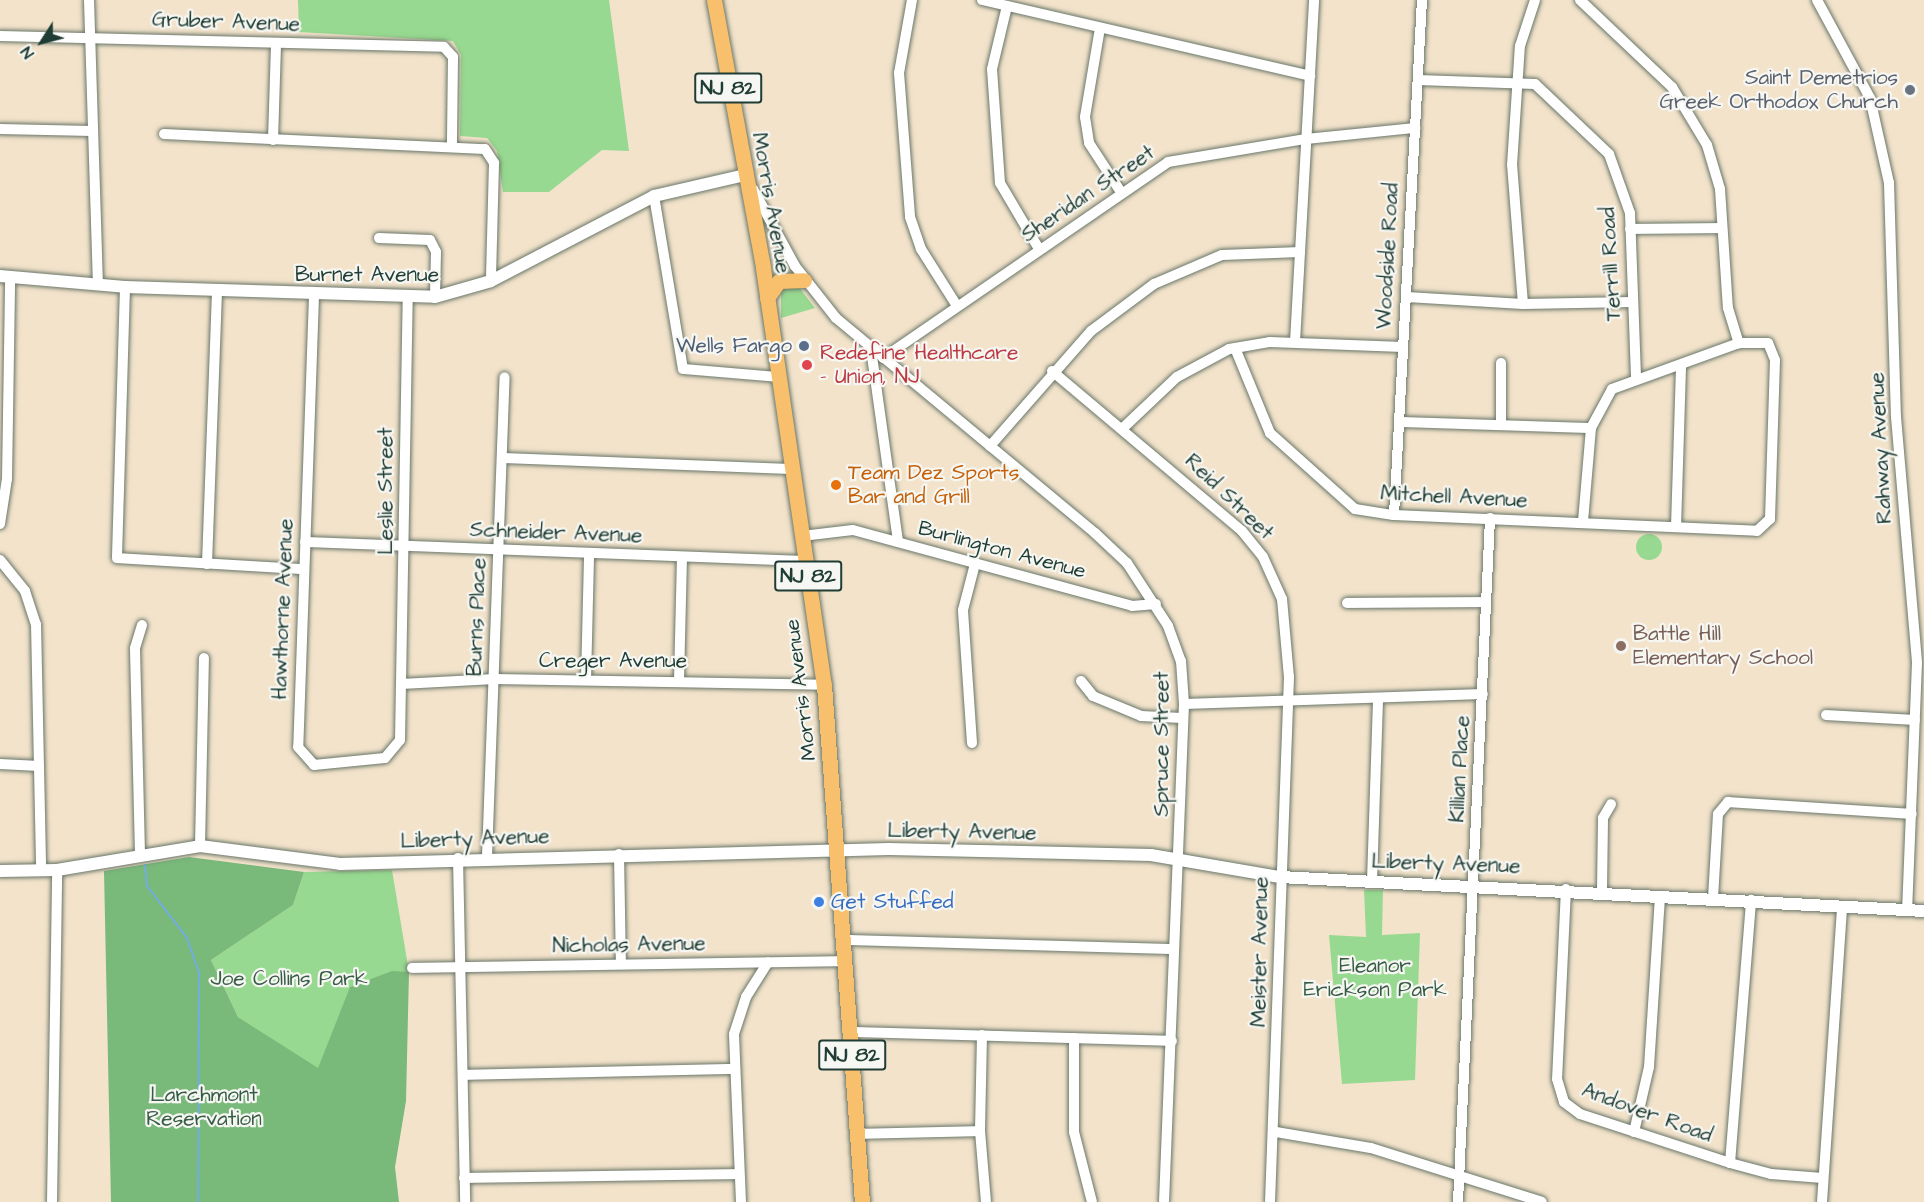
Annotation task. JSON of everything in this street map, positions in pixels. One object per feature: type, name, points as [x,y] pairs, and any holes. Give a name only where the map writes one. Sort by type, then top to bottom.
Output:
[{"type":"main road","name":"Morris Avenue","points":[[714,0],[767,298],[824,685],[847,961],[862,1202]]},
{"type":"main road","points":[[767,298],[783,279],[804,280]]},
{"type":"street","points":[[89,0],[98,283]]},
{"type":"street","points":[[912,0],[899,73],[910,217],[921,249],[957,306]]},
{"type":"street","points":[[982,0],[1310,76]]},
{"type":"street","points":[[1295,342],[1314,0]]},
{"type":"street","name":"Woodside Road","points":[[1394,515],[1422,0]]},
{"type":"street","points":[[1523,304],[1513,225],[1518,84],[1522,34],[1535,0]]},
{"type":"street","points":[[1580,0],[1661,74],[1687,106],[1714,167],[1722,228],[1728,308],[1739,343],[1681,366],[1617,385],[1603,398],[1591,428],[1583,522]]},
{"type":"street","name":"Rahway Avenue","points":[[1817,0],[1870,98],[1889,183],[1897,438],[1917,656],[1907,909]]},
{"type":"street","points":[[1007,6],[992,69],[1000,183],[1039,249]]},
{"type":"street","points":[[1100,28],[1085,117],[1089,143],[1120,192]]},
{"type":"street","name":"Gruber Avenue","points":[[0,36],[449,50],[452,145]]},
{"type":"street","points":[[273,140],[276,44]]},
{"type":"street","name":"Terrill Road","points":[[1418,80],[1535,84],[1601,144],[1625,187],[1630,229],[1636,379]]},
{"type":"street","name":"Sheridan Street","points":[[883,358],[1120,192],[1187,156],[1306,139],[1415,128]]},
{"type":"street","points":[[0,129],[92,131]]},
{"type":"street","points":[[164,134],[273,140],[452,145],[489,153],[494,163],[491,281]]},
{"type":"street","name":"Burnet Avenue","points":[[5,276],[125,286],[314,296],[435,297],[491,281],[654,196],[745,175]]},
{"type":"street","name":"Spruce Street","points":[[745,175],[804,280],[871,349],[990,446],[1127,563],[1156,604],[1181,661],[1184,704],[1181,860],[1174,949],[1164,1202]]},
{"type":"street","points":[[654,196],[683,369],[731,375],[778,377]]},
{"type":"street","points":[[1630,229],[1722,228]]},
{"type":"street","points":[[379,238],[424,237],[433,242],[435,297]]},
{"type":"street","points":[[990,446],[1052,371],[1121,305],[1189,265],[1246,251],[1300,252]]},
{"type":"street","points":[[0,524],[7,479],[5,276]]},
{"type":"street","points":[[125,286],[117,558],[124,562],[304,569]]},
{"type":"street","points":[[207,564],[217,290]]},
{"type":"street","name":"Hawthorne Avenue","points":[[314,296],[298,747],[305,760],[314,765],[368,761],[393,753],[400,740],[401,684]]},
{"type":"street","points":[[1407,297],[1523,304],[1632,302]]},
{"type":"street","name":"Leslie Street","points":[[401,684],[406,548],[408,298]]},
{"type":"street","points":[[1123,428],[1177,377],[1235,348],[1295,342],[1403,347]]},
{"type":"street","name":"Mitchell Avenue","points":[[1235,348],[1270,433],[1341,500],[1370,513],[1757,531],[1770,519],[1775,360],[1768,343],[1739,343]]},
{"type":"street","points":[[871,349],[898,542]]},
{"type":"street","points":[[1501,363],[1502,423]]},
{"type":"street","points":[[1676,527],[1681,366]]},
{"type":"street","name":"Reid Street","points":[[1052,371],[1181,475],[1263,556],[1286,618],[1287,702]]},
{"type":"street","name":"Burns Place","points":[[487,857],[505,377]]},
{"type":"street","points":[[1400,422],[1502,423],[1591,428]]},
{"type":"street","points":[[502,458],[792,469]]},
{"type":"street","name":"Killian Place","points":[[1458,1202],[1490,518]]},
{"type":"street","name":"Burlington Avenue","points":[[802,536],[853,530],[1132,606],[1156,604]]},
{"type":"street","name":"Schneider Avenue","points":[[305,542],[406,548],[806,561]]},
{"type":"street","points":[[586,680],[589,553]]},
{"type":"street","points":[[679,680],[682,557]]},
{"type":"street","points":[[0,560],[25,591],[36,624],[41,871]]},
{"type":"street","points":[[972,743],[963,610],[975,564]]},
{"type":"street","points":[[1347,603],[1486,602]]},
{"type":"street","points":[[140,854],[135,648],[142,625]]},
{"type":"street","points":[[200,846],[204,658]]},
{"type":"street","name":"Creger Avenue","points":[[401,684],[495,679],[679,680],[824,685]]},
{"type":"street","points":[[1081,681],[1093,696],[1141,716],[1182,718]]},
{"type":"street","points":[[1184,704],[1483,694]]},
{"type":"street","points":[[1372,881],[1378,698]]},
{"type":"street","name":"Meister Avenue","points":[[1270,1202],[1276,1132],[1280,877],[1287,702]]},
{"type":"street","points":[[1826,715],[1915,720]]},
{"type":"street","points":[[0,764],[39,766]]},
{"type":"street","points":[[1713,898],[1718,814],[1728,802],[1912,814]]},
{"type":"street","points":[[1602,891],[1602,818],[1611,804]]},
{"type":"street","name":"Liberty Avenue","points":[[0,871],[57,870],[140,854],[200,846],[340,864],[619,854],[838,854],[889,849],[1181,860],[1280,877],[1474,884],[1924,911]]},
{"type":"street","points":[[619,854],[621,964]]},
{"type":"street","points":[[458,858],[465,1202]]},
{"type":"street","points":[[52,1202],[57,870]]},
{"type":"street","name":"Andover Road","points":[[1566,889],[1558,1089],[1574,1111],[1730,1163],[1771,1174],[1823,1178]]},
{"type":"street","points":[[1634,1132],[1649,1067],[1660,896]]},
{"type":"street","points":[[1730,1163],[1751,900]]},
{"type":"street","points":[[1822,1202],[1842,907]]},
{"type":"street","points":[[845,940],[1174,949]]},
{"type":"street","name":"Nicholas Avenue","points":[[412,968],[847,961]]},
{"type":"street","points":[[741,1202],[734,1070],[739,1015],[768,962]]},
{"type":"street","points":[[851,1032],[1172,1041]]},
{"type":"street","points":[[982,1035],[980,1131],[986,1202]]},
{"type":"street","points":[[1074,1038],[1074,1132],[1092,1202]]},
{"type":"street","points":[[463,1075],[734,1070]]},
{"type":"street","points":[[858,1134],[980,1131]]},
{"type":"street","points":[[1276,1132],[1352,1143],[1542,1202]]},
{"type":"street","points":[[464,1178],[739,1174]]},
{"type":"green space","points":[[298,0],[609,0],[629,151],[602,150],[549,192],[503,192],[497,151],[487,138],[460,136],[461,55],[453,41],[299,32]]},
{"type":"green space","points":[[781,286],[798,286],[815,308],[781,318]]},
{"type":"green space","points":[[1649,534],[1658,538],[1662,547],[1658,556],[1649,560],[1640,556],[1636,547],[1640,538]]},
{"type":"green space","name":"Larchmont Reservation","points":[[189,857],[304,872],[293,905],[211,960],[238,1017],[318,1068],[350,987],[392,971],[409,972],[406,1101],[395,1167],[399,1202],[111,1202],[104,871]]},
{"type":"green space","name":"Joe Collins Park","points":[[392,870],[409,972],[350,988],[318,1069],[238,1017],[211,960],[293,905],[304,872]]},
{"type":"green space","name":"Eleanor Erickson Park","points":[[1364,890],[1383,890],[1382,935],[1420,933],[1415,1080],[1342,1084],[1329,935],[1366,937]]},
{"type":"waterway","points":[[145,865],[147,886],[187,938],[199,972],[198,1202]]},
{"type":"place","name":"Saint Demetrios Greek Orthodox Church","points":[[1910,90]]},
{"type":"place","name":"Wells Fargo","points":[[804,346]]},
{"type":"place","name":"Redefine Healthcare - Union, NJ","points":[[807,365]]},
{"type":"place","name":"Team Dez Sports Bar and Grill","points":[[836,485]]},
{"type":"place","name":"Battle Hill Elementary School","points":[[1621,646]]},
{"type":"place","name":"Get Stuffed","points":[[819,902]]}]
